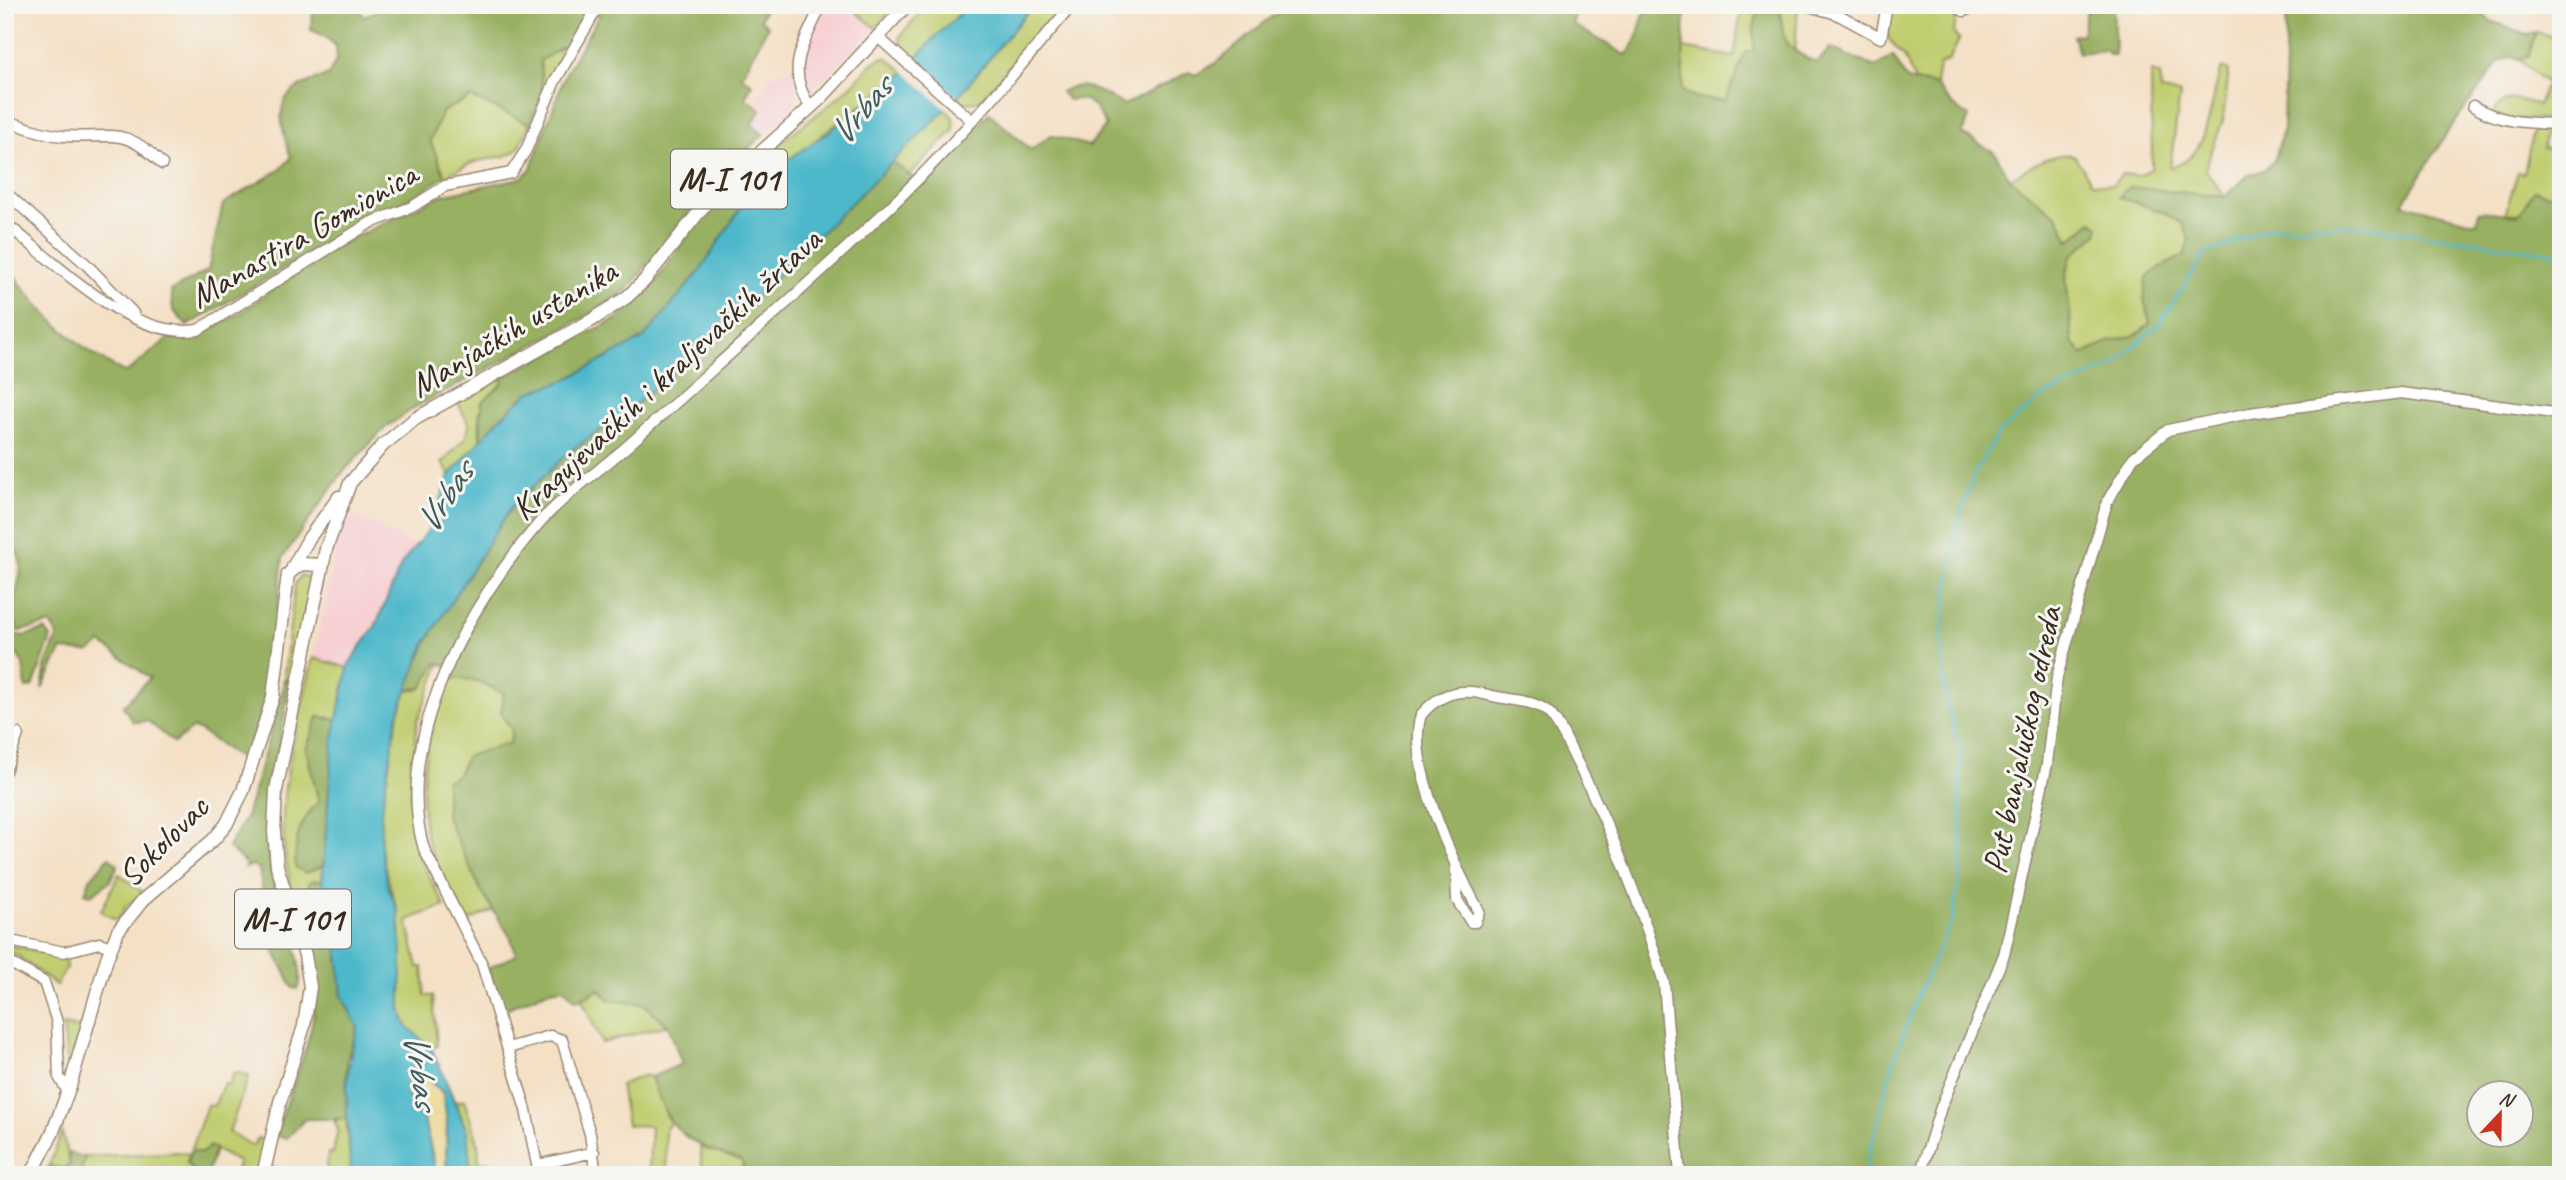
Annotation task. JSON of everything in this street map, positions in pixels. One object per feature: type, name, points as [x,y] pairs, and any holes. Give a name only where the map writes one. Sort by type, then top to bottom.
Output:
[{"type":"main road","name":"Manjačkih ustanika","points":[[323,565],[339,507],[350,483],[383,445],[415,419],[592,320],[627,296],[643,281],[711,197],[811,108],[907,5]]},
{"type":"main road","name":"Sokolovac","points":[[31,1175],[52,1135],[68,1092],[111,947],[128,916],[213,840],[236,807],[273,697],[283,635],[286,581],[309,538],[350,483]]},
{"type":"main road","points":[[293,568],[310,563],[323,565]]},
{"type":"main road","name":"M-I 101","points":[[263,1175],[277,1109],[304,1026],[309,996],[308,965],[279,875],[274,819],[276,790],[323,565]]},
{"type":"street","name":"Manastira Gomionica","points":[[142,323],[170,332],[198,330],[370,223],[412,206],[445,186],[511,173],[526,150],[555,81],[599,5]]},
{"type":"street","points":[[811,108],[801,94],[795,68],[821,5]]},
{"type":"street","name":"Kragujevačkih i kraljevačkih žrtava","points":[[538,1170],[508,1048],[482,964],[424,849],[418,827],[425,730],[447,663],[498,578],[543,519],[612,460],[891,206],[971,121],[1072,5]]},
{"type":"street","points":[[1805,5],[1838,14],[1881,38],[1887,5]]},
{"type":"street","points":[[1955,5],[1964,11],[1978,5]]},
{"type":"street","points":[[879,38],[971,121]]},
{"type":"street","points":[[2473,106],[2491,118],[2561,124]]},
{"type":"street","points":[[5,120],[53,134],[125,137],[141,144],[162,164]]},
{"type":"street","points":[[5,192],[87,265],[142,323]]},
{"type":"street","points":[[5,223],[105,301],[142,323]]},
{"type":"street","name":"Put banjalučkog odreda","points":[[1920,1175],[1941,1107],[2004,955],[2047,764],[2057,677],[2107,502],[2133,458],[2168,430],[2249,413],[2401,393],[2561,414]]},
{"type":"street","points":[[1456,869],[1424,774],[1418,741],[1421,715],[1439,699],[1455,691],[1481,692],[1541,707],[1561,732],[1599,805],[1664,983],[1680,1175]]},
{"type":"street","points":[[5,771],[18,734]]},
{"type":"street","points":[[5,940],[64,952],[99,943],[111,947]]},
{"type":"street","points":[[5,960],[37,976],[46,986],[57,1022],[59,1077],[68,1092]]},
{"type":"street","points":[[508,1048],[550,1036],[562,1040],[594,1152],[596,1175]]},
{"type":"street","points":[[538,1170],[594,1152]]},
{"type":"shaded area","points":[[825,5],[848,5],[876,28],[808,95],[799,66]]},
{"type":"shaded area","points":[[788,69],[793,70],[799,97],[795,106],[763,134],[752,125],[761,109],[754,104],[769,77]]},
{"type":"shaded area","points":[[347,511],[416,546],[402,563],[376,625],[349,668],[313,658],[338,534]]},
{"type":"green space","points":[[314,5],[354,5],[364,16],[386,8],[386,5],[594,5],[572,46],[560,48],[540,61],[543,93],[530,124],[471,97],[443,111],[430,141],[445,176],[415,196],[368,218],[187,326],[173,310],[171,291],[208,270],[223,204],[281,169],[291,158],[282,126],[283,104],[298,88],[329,75],[337,58],[336,46],[323,35],[311,30]]},
{"type":"green space","points":[[605,5],[767,5],[760,19],[768,26],[742,76],[752,84],[745,98],[761,109],[752,125],[763,134],[708,189],[628,289],[593,313],[417,406],[386,427],[343,472],[283,557],[272,664],[261,715],[243,761],[199,730],[193,728],[174,743],[148,721],[133,722],[123,706],[150,678],[101,643],[90,652],[61,650],[42,689],[46,664],[58,636],[50,624],[18,631],[14,603],[21,570],[20,560],[5,538],[5,262],[30,296],[59,326],[108,364],[126,373],[169,338],[196,337],[237,315],[325,252],[441,195],[521,178],[530,170],[566,73]]},
{"type":"green space","points":[[848,5],[894,5],[876,28]]},
{"type":"green space","points":[[926,5],[969,5],[915,59],[903,49],[899,38]]},
{"type":"green space","points":[[1033,5],[1064,5],[981,99],[969,103],[957,98]]},
{"type":"green space","points":[[1289,5],[1579,5],[1572,24],[1626,55],[1634,44],[1649,5],[1683,5],[1682,91],[1695,98],[1725,101],[1746,51],[1754,51],[1754,29],[1759,5],[1780,5],[1782,27],[1787,42],[1806,58],[1817,63],[1830,48],[1875,67],[1893,56],[1907,80],[1936,85],[1951,104],[1969,117],[1962,134],[1994,152],[2010,179],[2058,217],[2069,241],[2092,221],[2099,226],[2097,234],[2071,256],[2066,277],[2072,341],[2083,355],[2106,343],[2135,335],[2150,323],[2144,299],[2147,277],[2184,256],[2189,240],[2184,225],[2163,212],[2119,197],[2129,187],[2225,197],[2247,176],[2265,169],[2275,159],[2283,129],[2286,18],[2299,5],[2473,5],[2490,21],[2526,34],[2536,32],[2529,55],[2519,60],[2510,57],[2500,61],[2448,131],[2403,204],[2477,223],[2479,211],[2519,215],[2534,190],[2554,195],[2557,214],[2561,213],[2561,1175],[744,1175],[742,1161],[694,1142],[673,1124],[665,1112],[651,1077],[682,1064],[668,1025],[644,1004],[610,1000],[599,989],[576,1001],[564,988],[550,990],[503,1010],[488,968],[516,955],[511,938],[481,891],[446,816],[446,781],[458,774],[467,756],[510,743],[512,730],[501,714],[504,693],[475,680],[447,678],[451,667],[437,663],[422,688],[407,690],[453,593],[495,530],[543,475],[626,412],[667,376],[892,162],[924,186],[989,113],[1031,150],[1051,135],[1089,146],[1106,126],[1092,105],[1082,100],[1068,100],[1061,92],[1069,88],[1085,87],[1124,105],[1189,72],[1195,75],[1208,68]]},
{"type":"green space","points":[[1742,5],[1759,5],[1754,29],[1754,51],[1725,101],[1695,98],[1682,91],[1683,48],[1734,57]]},
{"type":"green space","points":[[1780,5],[1798,5],[1795,53],[1784,41]]},
{"type":"green space","points":[[1890,5],[1948,5],[1956,16],[1954,34],[1959,40],[1949,60],[1939,65],[1936,85],[1915,81],[1905,58],[1888,38]]},
{"type":"green space","points":[[2088,5],[2113,5],[2115,55],[2109,55],[2107,50],[2079,53],[2073,36],[2082,34]]},
{"type":"green space","points":[[2536,32],[2561,39],[2561,120],[2510,119],[2492,114],[2502,103],[2512,99],[2538,105],[2547,83],[2519,60],[2529,55]]},
{"type":"green space","points":[[572,46],[556,66],[543,93],[540,61],[560,48]]},
{"type":"green space","points":[[886,57],[905,72],[792,158],[773,170],[763,162],[761,157],[833,101],[873,63]]},
{"type":"green space","points":[[2222,68],[2229,70],[2223,120],[2205,169],[2225,197],[2130,187],[2120,197],[2163,212],[2184,225],[2189,240],[2184,257],[2164,265],[2144,299],[2150,323],[2135,335],[2106,343],[2083,355],[2072,341],[2066,277],[2071,256],[2097,234],[2082,229],[2069,242],[2058,217],[2010,179],[2040,161],[2065,155],[2074,155],[2092,183],[2112,185],[2122,174],[2138,176],[2152,168],[2151,72],[2160,75],[2161,91],[2180,94],[2170,167],[2184,162],[2202,140]]},
{"type":"green space","points":[[472,97],[530,124],[518,149],[509,155],[474,162],[445,176],[430,141],[443,111]]},
{"type":"green space","points":[[944,108],[953,117],[954,130],[909,175],[892,162]]},
{"type":"green space","points":[[2534,125],[2546,127],[2543,148],[2561,150],[2561,213],[2505,214],[2518,172],[2524,173]]},
{"type":"green space","points":[[761,157],[763,163],[773,170],[745,201],[700,271],[644,338],[566,380],[528,393],[480,444],[482,402],[502,384],[503,377],[618,318],[651,289],[704,211]]},
{"type":"green space","points":[[503,377],[502,384],[479,413],[480,444],[450,475],[442,463],[465,438],[469,425],[458,403]]},
{"type":"green space","points":[[301,575],[311,578],[312,582],[290,679],[286,679],[283,684],[295,584]]},
{"type":"green space","points":[[45,630],[51,637],[33,687],[26,688],[23,664],[9,641],[9,634],[25,636]]},
{"type":"green space","points":[[313,658],[349,668],[337,720],[326,717],[306,749],[319,802],[309,811],[305,873],[323,866],[322,880],[310,882],[303,924],[291,888],[283,822],[289,759]]},
{"type":"green space","points":[[437,663],[440,664],[417,722],[410,805],[418,855],[445,906],[407,920],[418,967],[423,967],[425,996],[433,996],[437,1046],[431,1048],[407,1026],[400,1005],[400,926],[381,848],[380,809],[385,768],[407,690],[418,690]]},
{"type":"green space","points":[[447,678],[475,680],[504,693],[501,714],[512,730],[510,743],[468,756],[446,816],[493,910],[467,922],[431,851],[425,831],[423,809],[429,740]]},
{"type":"green space","points":[[286,679],[290,680],[273,780],[268,830],[274,881],[300,968],[298,989],[293,988],[272,946],[256,928],[262,926],[257,914],[263,914],[269,921],[273,917],[262,888],[259,869],[253,865],[245,868],[245,863],[228,847],[246,817]]},
{"type":"green space","points":[[318,717],[337,720],[323,866],[305,873],[295,867],[296,849],[302,824],[319,802],[306,749]]},
{"type":"green space","points":[[109,857],[118,865],[109,882],[91,895],[85,893],[90,879]]},
{"type":"green space","points":[[119,874],[143,892],[126,907],[117,921],[101,911]]},
{"type":"green space","points":[[322,880],[323,915],[337,943],[342,996],[358,1027],[347,1060],[346,1119],[305,1119],[287,1138],[276,1136],[314,1015],[313,967],[305,927],[306,898],[310,881]]},
{"type":"green space","points":[[5,944],[65,957],[66,969],[56,985],[16,955],[5,951]]},
{"type":"green space","points":[[599,989],[610,1000],[644,1004],[668,1025],[602,1043],[582,1000]]},
{"type":"green space","points":[[63,1025],[82,1029],[67,1068]]},
{"type":"green space","points":[[234,1072],[249,1076],[229,1132],[253,1146],[258,1138],[265,1141],[258,1175],[234,1175],[239,1162],[210,1147],[202,1153],[191,1150],[207,1105],[214,1106],[224,1083],[229,1085]]},
{"type":"green space","points":[[645,1075],[651,1077],[670,1124],[665,1129],[667,1175],[649,1175],[651,1126],[627,1125],[620,1085]]},
{"type":"green space","points":[[464,1100],[478,1142],[479,1162],[489,1162],[493,1175],[471,1175],[467,1131],[455,1102]]},
{"type":"green space","points":[[346,1119],[351,1175],[268,1175],[270,1167],[299,1173],[327,1172],[328,1153],[333,1153],[338,1129],[334,1121]]},
{"type":"green space","points":[[62,1132],[70,1164],[64,1169],[49,1166]]},
{"type":"green space","points":[[210,1146],[215,1149],[207,1175],[196,1175],[187,1163],[191,1150],[202,1153]]},
{"type":"green space","points":[[700,1147],[742,1161],[744,1175],[703,1175]]},
{"type":"green space","points":[[179,1152],[189,1154],[187,1163],[196,1175],[80,1175],[85,1157]]},
{"type":"green space","points":[[69,1153],[85,1157],[80,1175],[45,1175],[49,1166],[65,1169],[70,1164]]},
{"type":"sand","points":[[409,1074],[425,1077],[443,1093],[447,1121],[446,1175],[437,1175],[424,1120],[405,1092]]},
{"type":"water","name":"Vrbas","points":[[969,5],[1033,5],[957,98],[745,308],[631,408],[568,453],[509,510],[425,644],[397,717],[381,814],[381,848],[388,886],[398,910],[402,951],[401,1009],[406,1025],[431,1048],[443,1074],[467,1131],[471,1175],[446,1175],[447,1121],[443,1093],[425,1077],[410,1074],[405,1092],[424,1120],[437,1175],[351,1175],[347,1083],[358,1027],[342,996],[337,943],[323,915],[321,896],[333,737],[349,664],[376,625],[402,563],[430,528],[450,475],[498,420],[528,393],[566,380],[644,338],[700,271],[745,201],[773,170],[827,133],[905,72],[934,38]]},
{"type":"pier","points":[[912,57],[960,100],[947,110],[902,69]]},
{"type":"waterway","points":[[1864,1175],[1892,1066],[1918,994],[1952,921],[1961,867],[1960,750],[1945,695],[1941,640],[1958,521],[1975,472],[1998,434],[2045,395],[2111,367],[2159,324],[2205,254],[2272,227],[2355,225],[2561,254]]}]
